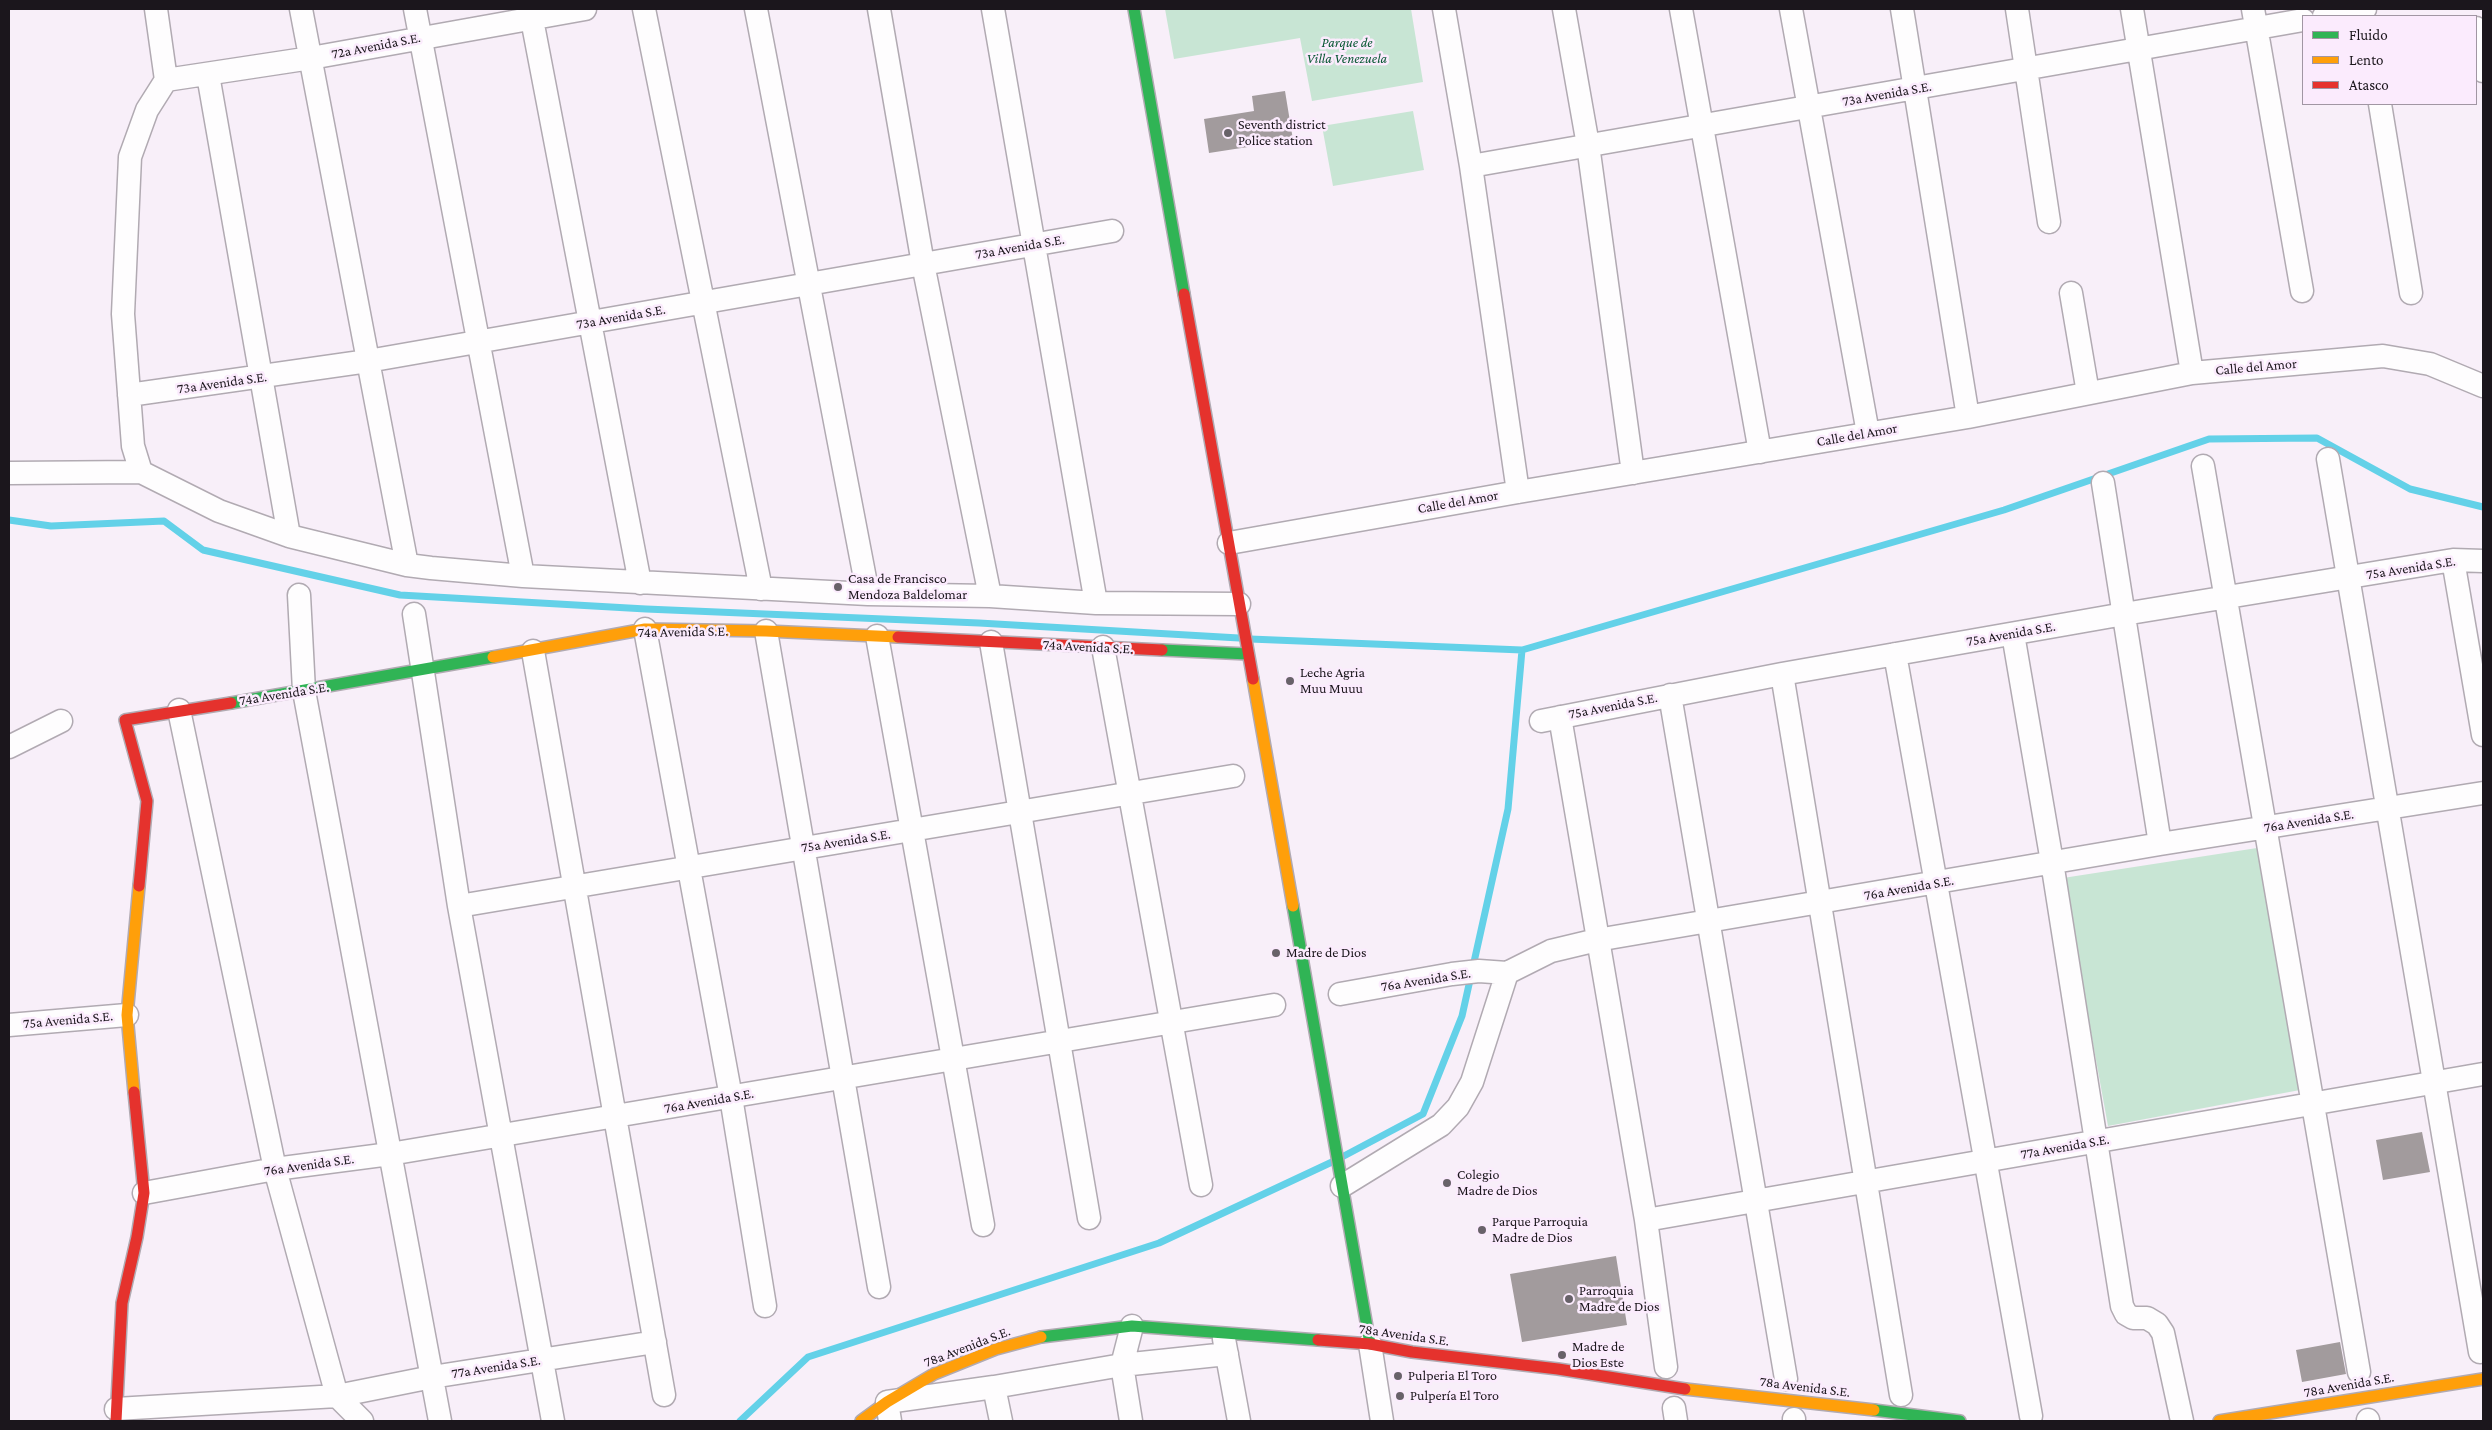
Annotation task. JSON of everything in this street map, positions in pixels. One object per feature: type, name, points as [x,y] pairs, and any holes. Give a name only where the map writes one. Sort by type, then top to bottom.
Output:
[{"type":"street","points":[[141,472],[133,446],[123,314],[130,157],[147,110],[166,80],[156,9]]},
{"type":"street","points":[[302,9],[406,565]]},
{"type":"street","points":[[415,9],[523,576]]},
{"type":"street","name":"72a Avenida S.E.","points":[[166,80],[311,58],[531,13],[585,9]]},
{"type":"street","points":[[644,9],[761,589]]},
{"type":"street","points":[[756,9],[810,283],[868,594]]},
{"type":"street","points":[[878,9],[923,264],[990,596]]},
{"type":"street","points":[[993,9],[1096,603]]},
{"type":"street","points":[[1134,9],[1370,1344],[1382,1421]]},
{"type":"street","points":[[1444,9],[1471,166],[1518,492]]},
{"type":"street","points":[[1564,9],[1588,146],[1634,472]]},
{"type":"street","points":[[1681,9],[1760,452]]},
{"type":"street","points":[[1791,9],[1868,433]]},
{"type":"street","points":[[1902,9],[1968,417]]},
{"type":"street","points":[[2017,9],[2049,222]]},
{"type":"street","points":[[2132,9],[2192,373]]},
{"type":"street","points":[[2330,15],[2364,9]]},
{"type":"street","points":[[531,13],[588,322],[640,583]]},
{"type":"street","points":[[2255,19],[2302,292]]},
{"type":"street","name":"73a Avenida S.E.","points":[[1471,166],[2139,50],[2255,19],[2302,20]]},
{"type":"street","points":[[2477,34],[2483,71]]},
{"type":"street","points":[[208,75],[288,536]]},
{"type":"street","points":[[2380,105],[2411,294]]},
{"type":"street","name":"73a Avenida S.E.","points":[[129,395],[260,378],[368,361],[1112,231]]},
{"type":"street","points":[[2071,293],[2088,393]]},
{"type":"street","name":"Calle del Amor","points":[[1229,543],[1634,472],[1968,417],[2192,373],[2383,356],[2430,364],[2483,386]]},
{"type":"street","points":[[2328,459],[2480,1352]]},
{"type":"street","points":[[2203,466],[2228,598],[2359,1372]]},
{"type":"street","points":[[9,473],[141,472],[219,510],[288,536],[406,565],[523,576],[761,589],[868,594],[990,596],[1096,603],[1239,604]]},
{"type":"street","points":[[2103,483],[2160,844]]},
{"type":"street","points":[[2453,560],[2483,735]]},
{"type":"street","name":"75a Avenida S.E.","points":[[1597,940],[1550,719],[1782,674],[2124,614],[2453,560],[2483,561]]},
{"type":"street","points":[[299,595],[304,691],[440,1421]]},
{"type":"street","points":[[414,614],[459,906],[553,1421]]},
{"type":"street","points":[[645,630],[730,1097],[765,1306]]},
{"type":"street","name":"74a Avenida S.E.","points":[[127,1014],[147,802],[126,720],[304,691],[423,668],[533,651],[645,630],[766,631],[1248,654]]},
{"type":"street","points":[[766,631],[879,1287]]},
{"type":"street","points":[[2013,634],[2052,862],[2122,1306],[2126,1314],[2133,1318],[2147,1318],[2157,1324],[2163,1333],[2182,1421]]},
{"type":"street","points":[[876,636],[983,1225]]},
{"type":"street","points":[[990,642],[1088,1218]]},
{"type":"street","points":[[1103,647],[1201,1186]]},
{"type":"street","points":[[533,651],[664,1395]]},
{"type":"street","points":[[1895,654],[2031,1416]]},
{"type":"street","points":[[1782,674],[1901,1395]]},
{"type":"street","points":[[1670,695],[1786,1379]]},
{"type":"street","points":[[179,710],[275,1169],[337,1396],[362,1421]]},
{"type":"street","points":[[9,748],[61,722]]},
{"type":"street","name":"75a Avenida S.E.","points":[[459,906],[1233,776]]},
{"type":"street","name":"76a Avenida S.E.","points":[[1340,994],[1452,974],[1479,972],[1507,973],[1551,950],[1597,940],[2052,862],[2483,792]]},
{"type":"street","points":[[1597,940],[1646,1220],[1666,1367]]},
{"type":"street","points":[[1340,1178],[1441,1125],[1458,1107],[1472,1082],[1507,973]]},
{"type":"street","name":"76a Avenida S.E.","points":[[144,1193],[275,1169],[390,1154],[501,1136],[1274,1005]]},
{"type":"street","points":[[116,1415],[122,1303],[137,1237],[144,1193],[127,1014]]},
{"type":"street","name":"75a Avenida S.E.","points":[[9,1025],[127,1014]]},
{"type":"street","name":"77a Avenida S.E.","points":[[1646,1220],[2483,1074]]},
{"type":"street","points":[[1131,1421],[1122,1365],[1132,1326]]},
{"type":"street","name":"78a Avenida S.E.","points":[[861,1421],[888,1411],[934,1374],[996,1348],[1044,1336],[1132,1326],[1225,1343],[1370,1344],[1412,1352],[1558,1369],[1670,1387],[1790,1399],[1960,1421]]},
{"type":"street","name":"77a Avenida S.E.","points":[[116,1415],[337,1396],[432,1377],[655,1342]]},
{"type":"street","points":[[888,1411],[994,1387],[1122,1365],[1225,1343],[1239,1421]]},
{"type":"street","name":"78a Avenida S.E.","points":[[2219,1421],[2483,1378]]},
{"type":"street","points":[[994,1387],[1001,1421]]},
{"type":"green space","name":"Parque de Villa Venezuela","points":[[1165,9],[1411,9],[1423,82],[1312,101],[1300,38],[1174,59]]},
{"type":"green space","points":[[1413,111],[1424,170],[1333,186],[1322,126]]},
{"type":"green space","points":[[2257,848],[2300,1090],[2108,1126],[2063,878]]},
{"type":"building","points":[[1285,91],[1293,140],[1209,153],[1204,119],[1254,111],[1252,96]]},
{"type":"building","points":[[2422,1132],[2430,1172],[2383,1180],[2376,1140]]},
{"type":"building","name":"Parroquia Madre de Dios","points":[[1616,1256],[1627,1325],[1522,1342],[1510,1274]]},
{"type":"building","points":[[2340,1342],[2346,1374],[2302,1382],[2296,1350]]},
{"type":"waterway","points":[[1250,639],[1522,650],[2004,510],[2209,439],[2317,438],[2410,489],[2483,507]]},
{"type":"waterway","points":[[9,520],[51,526],[164,521],[203,550],[400,595],[646,609],[979,623],[1239,638]]},
{"type":"waterway","points":[[1342,1157],[1423,1114],[1462,1016],[1508,809],[1522,650]]},
{"type":"waterway","points":[[740,1421],[808,1357],[1159,1243],[1332,1162]]},
{"type":"traffic: fast","points":[[1134,9],[1184,294]]},
{"type":"traffic: fast","points":[[1162,650],[1248,654]]},
{"type":"traffic: fast","points":[[231,703],[493,657]]},
{"type":"traffic: fast","points":[[1293,906],[1370,1344]]},
{"type":"traffic: fast","points":[[1041,1337],[1132,1326],[1318,1340]]},
{"type":"traffic: fast","points":[[1874,1410],[1960,1421]]},
{"type":"traffic: slow","points":[[493,657],[645,629],[766,631],[898,637]]},
{"type":"traffic: slow","points":[[1253,679],[1293,906]]},
{"type":"traffic: slow","points":[[134,1092],[127,1015],[139,886]]},
{"type":"traffic: slow","points":[[861,1421],[887,1402],[934,1374],[996,1349],[1041,1337]]},
{"type":"traffic: slow","points":[[2219,1421],[2483,1379]]},
{"type":"traffic: slow","points":[[1685,1389],[1874,1410]]},
{"type":"traffic: jam","points":[[1184,294],[1253,679]]},
{"type":"traffic: jam","points":[[898,637],[1162,650]]},
{"type":"traffic: jam","points":[[139,886],[147,801],[125,720],[231,703]]},
{"type":"traffic: jam","points":[[116,1421],[122,1303],[137,1237],[144,1193],[134,1092]]},
{"type":"traffic: jam","points":[[1318,1340],[1370,1344],[1412,1352],[1558,1369],[1685,1389]]},
{"type":"place","name":"Seventh district Police station","points":[[1228,133]]},
{"type":"place","name":"Casa de Francisco Mendoza Baldelomar","points":[[838,587]]},
{"type":"place","name":"Leche Agria Muu Muuu","points":[[1290,681]]},
{"type":"place","name":"Madre de Dios","points":[[1276,953]]},
{"type":"place","name":"Colegio Madre de Dios","points":[[1447,1183]]},
{"type":"place","name":"Parque Parroquia Madre de Dios","points":[[1482,1230]]},
{"type":"place","name":"Parroquia Madre de Dios","points":[[1569,1299]]},
{"type":"place","name":"Madre de Dios Este","points":[[1562,1355]]},
{"type":"place","name":"Pulperia El Toro","points":[[1398,1376]]},
{"type":"place","name":"Pulpería El Toro","points":[[1400,1396]]}]
